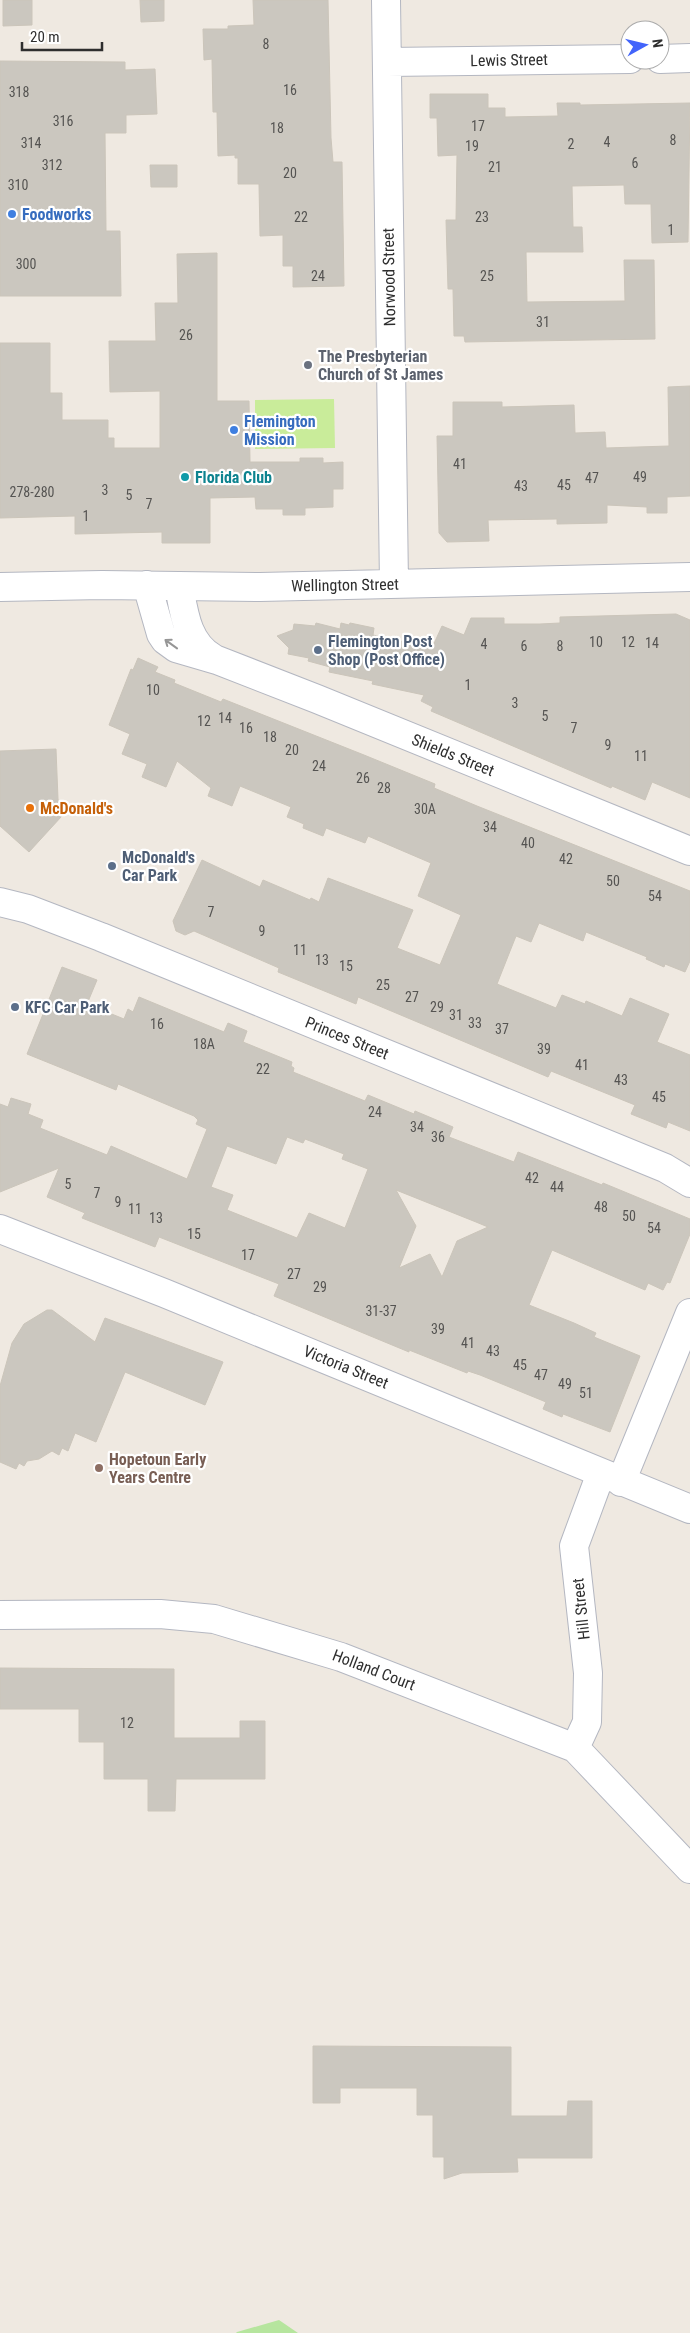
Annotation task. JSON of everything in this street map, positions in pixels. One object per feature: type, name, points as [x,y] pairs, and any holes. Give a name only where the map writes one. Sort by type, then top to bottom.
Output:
[{"type":"street","name":"Norwood Street","points":[[386,0],[394,584]]},
{"type":"street","points":[[670,59],[690,58]]},
{"type":"street","name":"Lewis Street","points":[[387,62],[620,59]]},
{"type":"street","name":"Wellington Street","points":[[0,587],[146,585],[260,587],[690,577]]},
{"type":"street","name":"Shields Street","points":[[146,585],[158,626],[166,640],[176,648],[217,660],[317,699],[690,851]]},
{"type":"street","name":"Shields Street","points":[[179,586],[184,616],[192,638],[204,653],[217,660]]},
{"type":"street","name":"Princes Street","points":[[0,889],[28,909]]},
{"type":"street","name":"Princes Street","points":[[0,902],[28,909],[678,1171],[690,1183]]},
{"type":"street","name":"Victoria Street","points":[[0,1229],[155,1290],[690,1509]]},
{"type":"street","name":"Hill Street","points":[[575,1748],[587,1722],[588,1673],[574,1546],[611,1477],[690,1313]]},
{"type":"street","name":"Holland Court","points":[[0,1615],[160,1614],[214,1619],[341,1657],[575,1748],[690,1869]]},
{"type":"green space","points":[[334,399],[335,448],[255,449],[255,400]]},
{"type":"green space","points":[[279,2320],[298,2333],[236,2333],[237,2332]]},
{"type":"building","points":[[3,0],[32,0],[32,25],[3,26]]},
{"type":"building","points":[[140,0],[164,0],[164,21],[141,22]]},
{"type":"building","points":[[253,0],[328,0],[333,162],[342,162],[344,286],[293,287],[293,266],[283,266],[283,235],[260,236],[259,184],[238,184],[238,158],[235,158],[235,155],[218,156],[217,112],[213,112],[212,59],[204,60],[203,29],[228,29],[228,26],[254,25]]},
{"type":"building","points":[[0,61],[125,62],[125,70],[155,69],[157,114],[126,115],[126,133],[105,133],[106,231],[120,231],[121,296],[0,296]]},
{"type":"building","points":[[430,94],[488,94],[488,108],[505,108],[505,117],[558,116],[557,103],[580,103],[580,105],[690,103],[688,242],[652,243],[651,204],[625,204],[624,185],[572,186],[573,227],[582,227],[583,252],[526,252],[527,302],[625,301],[624,260],[654,260],[655,339],[465,342],[464,336],[454,336],[453,289],[448,289],[446,220],[456,220],[457,155],[438,156],[437,118],[430,118]]},
{"type":"building","points":[[150,165],[177,165],[177,187],[151,187]]},
{"type":"building","points":[[217,253],[217,401],[249,401],[250,462],[300,462],[300,458],[323,458],[323,463],[343,462],[343,489],[333,489],[333,507],[305,508],[305,515],[283,515],[283,509],[256,509],[255,497],[210,498],[210,543],[162,543],[162,532],[75,534],[75,516],[0,518],[0,343],[50,343],[50,393],[62,393],[62,420],[108,420],[108,438],[114,438],[114,448],[160,448],[160,391],[110,392],[109,341],[156,341],[155,303],[178,303],[177,254]]},
{"type":"building","points":[[690,386],[690,496],[667,497],[667,513],[647,513],[647,507],[607,505],[607,523],[557,524],[557,519],[488,520],[489,541],[447,542],[439,533],[437,436],[453,436],[453,402],[502,402],[502,407],[574,405],[575,433],[605,432],[606,448],[669,446],[668,387]]},
{"type":"building","points":[[676,614],[690,620],[690,798],[652,782],[645,800],[612,786],[611,788],[431,711],[433,707],[421,701],[424,695],[372,684],[373,681],[329,672],[330,667],[308,661],[309,658],[288,654],[289,648],[277,636],[293,630],[294,624],[315,626],[316,623],[340,629],[341,623],[349,625],[350,623],[374,628],[373,635],[432,648],[442,626],[464,635],[471,618],[504,618],[504,624],[540,624],[560,623],[560,617]]},
{"type":"building","points":[[138,658],[158,667],[155,672],[175,680],[174,683],[221,702],[223,699],[364,755],[435,784],[434,788],[477,806],[690,891],[690,961],[685,972],[665,964],[664,967],[646,959],[647,957],[586,932],[583,941],[539,923],[531,942],[516,936],[497,984],[556,1008],[562,995],[585,1004],[586,1001],[622,1016],[630,998],[669,1014],[657,1042],[690,1055],[690,1131],[668,1122],[666,1128],[631,1114],[635,1105],[551,1071],[548,1077],[358,997],[356,1004],[278,972],[279,968],[194,931],[185,935],[176,931],[173,921],[202,860],[260,887],[263,880],[310,900],[311,898],[319,902],[328,878],[413,910],[397,948],[440,965],[461,915],[418,896],[431,863],[368,836],[365,843],[326,828],[323,836],[303,828],[304,824],[287,817],[291,807],[240,786],[232,806],[208,796],[211,788],[177,761],[166,787],[142,777],[147,764],[122,754],[130,734],[109,725],[131,669],[133,670]]},
{"type":"building","name":"McDonald's","points":[[56,749],[58,799],[61,817],[29,852],[0,826],[0,751]]},
{"type":"building","points":[[62,967],[97,980],[87,1004],[124,1019],[128,1009],[133,1012],[139,997],[224,1032],[228,1023],[247,1031],[243,1042],[292,1062],[293,1072],[365,1101],[368,1095],[414,1114],[415,1111],[453,1127],[449,1137],[514,1162],[518,1152],[602,1185],[603,1183],[690,1219],[690,1234],[670,1283],[667,1282],[663,1290],[648,1283],[645,1290],[552,1250],[529,1305],[596,1333],[594,1337],[640,1356],[610,1432],[563,1414],[562,1417],[543,1409],[546,1402],[480,1375],[468,1371],[467,1373],[409,1350],[409,1352],[274,1296],[279,1284],[159,1237],[155,1247],[82,1218],[85,1213],[47,1197],[59,1168],[0,1192],[0,1104],[8,1107],[11,1098],[31,1104],[28,1114],[43,1120],[40,1128],[107,1155],[111,1146],[187,1179],[207,1129],[196,1124],[198,1120],[194,1116],[118,1084],[116,1090],[27,1054]],"holes":[[[287,1137],[303,1143],[305,1139],[344,1154],[342,1159],[368,1169],[345,1228],[309,1213],[297,1238],[227,1210],[233,1195],[211,1187],[227,1146],[276,1164]],[[396,1190],[476,1222],[488,1227],[457,1241],[442,1277],[430,1254],[399,1268],[416,1226]]]},
{"type":"building","points":[[47,1310],[52,1310],[95,1342],[105,1318],[223,1362],[205,1405],[125,1372],[96,1442],[75,1433],[68,1451],[62,1448],[59,1455],[52,1451],[39,1459],[27,1461],[24,1466],[19,1463],[16,1469],[0,1462],[0,1386],[12,1343],[24,1324]]},
{"type":"building","points":[[0,1668],[174,1669],[174,1738],[240,1738],[240,1721],[265,1721],[265,1779],[176,1779],[175,1811],[148,1811],[148,1779],[104,1779],[104,1742],[79,1742],[79,1709],[0,1709]]},
{"type":"building","points":[[313,2046],[511,2047],[511,2116],[567,2116],[568,2101],[592,2101],[592,2158],[517,2158],[518,2172],[462,2173],[444,2179],[444,2157],[433,2157],[433,2115],[417,2115],[417,2088],[340,2088],[340,2103],[313,2103]]},
{"type":"place","name":"Foodworks","points":[[12,214]]},
{"type":"place","name":"The Presbyterian Church of St James","points":[[308,365]]},
{"type":"place","name":"Flemington Mission","points":[[234,430]]},
{"type":"place","name":"Florida Club","points":[[185,477]]},
{"type":"place","name":"Flemington Post Shop (Post Office)","points":[[318,650]]},
{"type":"place","name":"McDonald's","points":[[30,808]]},
{"type":"place","name":"McDonald's Car Park","points":[[112,866]]},
{"type":"place","name":"KFC Car Park","points":[[15,1007]]},
{"type":"place","name":"Hopetoun Early Years Centre","points":[[99,1468]]}]
